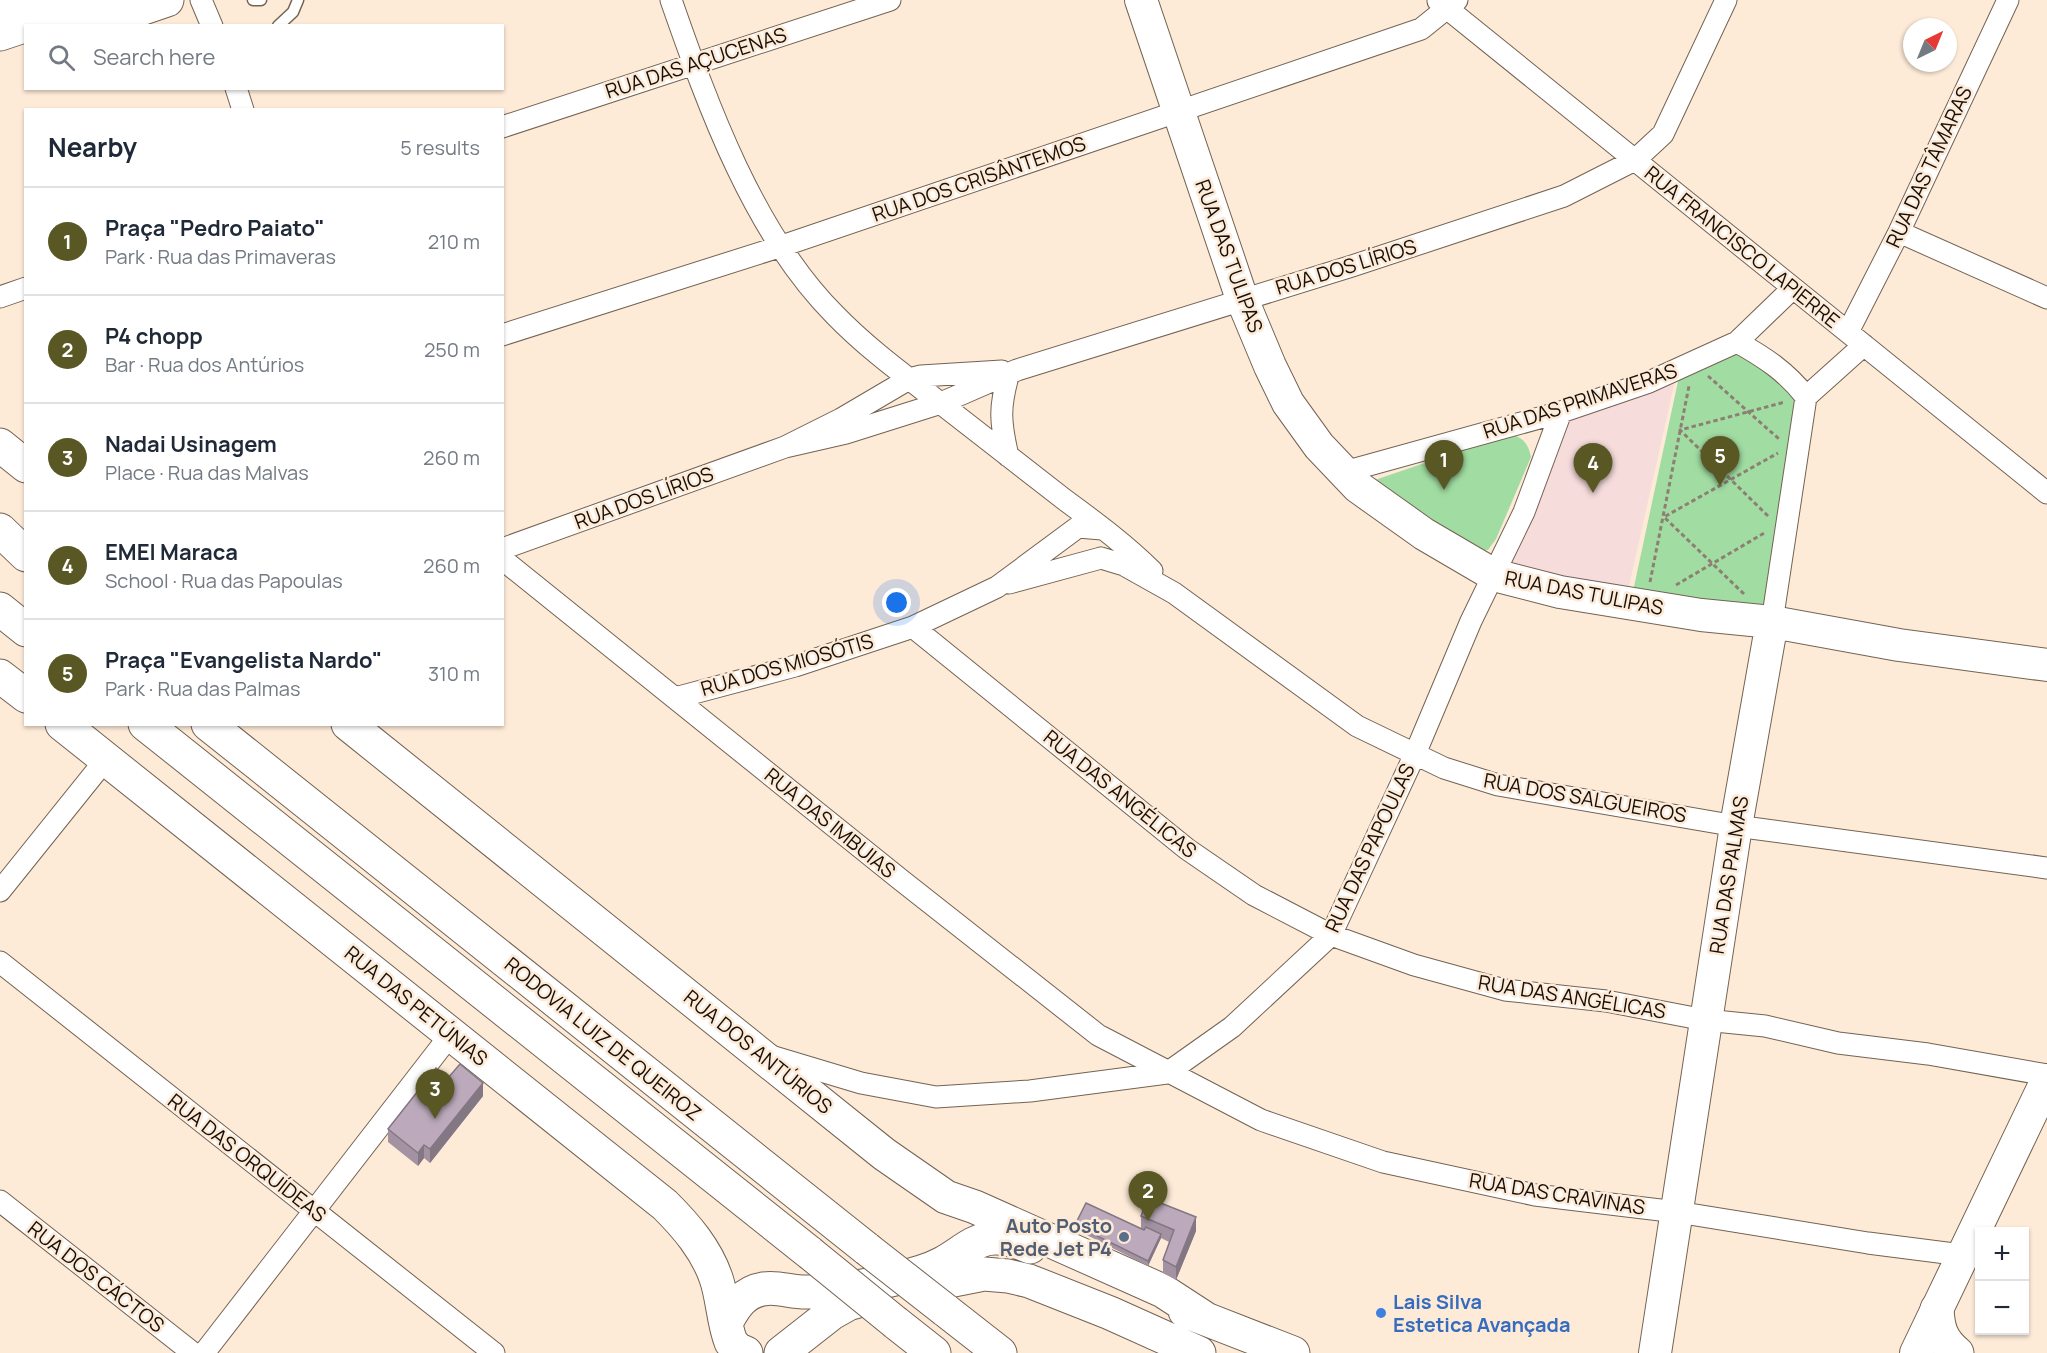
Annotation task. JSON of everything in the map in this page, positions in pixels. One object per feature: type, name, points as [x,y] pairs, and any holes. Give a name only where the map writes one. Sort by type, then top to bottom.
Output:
[{"type":"main road","points":[[39,24],[90,11],[167,0]]},
{"type":"main road","name":"RUA DAS TULIPAS","points":[[1141,0],[1242,299],[1288,403],[1319,446],[1358,487],[1424,534],[1494,575],[1560,592],[1645,606],[1772,622],[1899,645],[2047,665]]},
{"type":"main road","points":[[0,34],[24,28]]},
{"type":"main road","points":[[0,56],[24,49]]},
{"type":"main road","points":[[0,445],[24,464]]},
{"type":"main road","points":[[0,530],[24,553]]},
{"type":"main road","points":[[0,559],[24,577]]},
{"type":"main road","points":[[0,609],[24,628]]},
{"type":"main road","name":"RUA DAS PALMAS","points":[[1655,1353],[1737,826],[1772,622]]},
{"type":"main road","points":[[0,676],[24,694]]},
{"type":"main road","name":"RUA DAS PETÚNIAS","points":[[65,726],[665,1205],[688,1228],[716,1278],[731,1342],[737,1349],[746,1353]]},
{"type":"main road","name":"RODOVIA LUIZ DE QUEIROZ","points":[[148,726],[934,1353]]},
{"type":"main road","name":"RODOVIA LUIZ DE QUEIROZ","points":[[210,726],[1000,1353]]},
{"type":"main road","points":[[215,726],[248,757]]},
{"type":"main road","name":"RUA DOS ANTÚRIOS","points":[[350,726],[884,1154],[946,1197],[1002,1219],[1163,1291],[1206,1319]]},
{"type":"main road","points":[[1916,1353],[2047,1080]]},
{"type":"main road","points":[[781,1353],[832,1313],[848,1304],[886,1293],[1010,1270],[1018,1266],[1024,1258],[1025,1244],[1002,1219]]},
{"type":"main road","points":[[727,1321],[736,1303],[761,1289],[805,1293],[827,1291],[921,1272],[953,1258],[976,1241],[993,1236],[1025,1244],[1293,1353]]},
{"type":"main road","points":[[984,1274],[1029,1281],[1199,1353]]},
{"type":"main road","points":[[1937,1309],[1938,1327],[1946,1344],[1956,1353]]},
{"type":"street","points":[[201,0],[211,24]]},
{"type":"street","name":"RUA DOS SALGUEIROS","points":[[671,0],[693,63],[742,176],[782,246],[808,285],[834,314],[876,354],[1102,528],[1141,560],[1174,593]]},
{"type":"street","name":"RUA DAS AÇUCENAS","points":[[504,126],[890,0]]},
{"type":"street","name":"RUA DOS LÍRIOS","points":[[785,447],[846,433],[940,403],[1013,372],[1427,243],[1564,196],[1635,160],[1663,134],[1726,0]]},
{"type":"street","name":"RUA DAS TÂMARAS","points":[[1856,339],[1899,232],[2008,0]]},
{"type":"street","name":"RUA DOS CRISÂNTEMOS","points":[[504,334],[782,246],[1421,29],[1447,3]]},
{"type":"street","name":"RUA FRANCISCO LAPIERRE","points":[[1447,3],[1635,160],[2046,490]]},
{"type":"street","points":[[0,9],[90,11]]},
{"type":"street","points":[[237,90],[242,108]]},
{"type":"street","points":[[1899,232],[2047,298]]},
{"type":"street","name":"RUA DAS PRIMAVERAS","points":[[1344,472],[1561,412],[1649,382],[1737,342],[1793,288]]},
{"type":"street","points":[[0,297],[24,289]]},
{"type":"street","points":[[1737,342],[1774,364],[1792,379],[1806,397],[1856,339]]},
{"type":"street","points":[[1008,456],[999,421],[1000,402],[1013,372]]},
{"type":"street","name":"RUA DOS LÍRIOS","points":[[504,548],[785,447],[841,419],[909,379],[921,376],[1013,372]]},
{"type":"street","name":"RUA DAS PALMAS","points":[[1772,622],[1806,397]]},
{"type":"street","name":"RUA DAS PAPOULAS","points":[[756,1051],[861,1083],[936,1097],[1030,1091],[1167,1073],[1232,1027],[1331,935],[1524,512],[1561,412]]},
{"type":"street","name":"RUA DOS MIOSÓTIS","points":[[675,698],[795,666],[913,627],[997,586],[1078,527],[1102,528]]},
{"type":"street","points":[[1101,558],[1102,528]]},
{"type":"street","name":"RUA DOS SALGUEIROS","points":[[1101,558],[1124,565],[1174,593],[1357,726],[1444,768],[1498,785],[1737,826],[2047,868]]},
{"type":"street","name":"RUA DOS MIOSÓTIS","points":[[997,586],[1101,558]]},
{"type":"street","name":"RUA DAS IMBUIAS","points":[[504,562],[1098,1035],[1167,1073]]},
{"type":"street","name":"RUA DAS ANGÉLICAS","points":[[913,627],[1187,849],[1254,896],[1331,935],[1414,965],[1505,990],[1606,1001],[1706,1020],[1765,1026],[1838,1043],[1928,1054],[2047,1075]]},
{"type":"street","points":[[0,891],[106,759]]},
{"type":"street","name":"RUA DAS ORQUÍDEAS","points":[[0,962],[494,1353]]},
{"type":"street","points":[[204,1353],[451,1034]]},
{"type":"street","name":"RUA DAS CRAVINAS","points":[[1167,1073],[1261,1120],[1383,1162],[1535,1195],[1677,1212],[1868,1243],[1962,1255]]},
{"type":"street","name":"RUA DOS CÁCTOS","points":[[0,1201],[193,1353]]},
{"type":"lane","points":[[253,0],[261,0]]},
{"type":"lane","points":[[280,24],[292,12],[298,0]]},
{"type":"path","points":[[1693,363],[1780,440]]},
{"type":"path","points":[[1645,606],[1693,363]]},
{"type":"path","points":[[1680,430],[1806,397]]},
{"type":"path","points":[[1680,430],[1770,518]]},
{"type":"path","points":[[1664,517],[1779,452]]},
{"type":"path","points":[[1664,517],[1772,622]]},
{"type":"path","points":[[1645,606],[1711,562],[1768,531]]},
{"type":"shaded area","points":[[1676,376],[1627,595],[1506,567],[1567,419]]},
{"type":"green space","points":[[1731,353],[1748,357],[1806,397],[1772,622],[1632,596],[1680,372]]},
{"type":"green space","points":[[1509,434],[1524,441],[1531,457],[1496,539],[1488,550],[1475,551],[1375,480]]},
{"type":"building","points":[[460,1064],[483,1083],[430,1149],[424,1145],[418,1153],[388,1129],[436,1068],[448,1078]]},
{"type":"building","points":[[1148,1198],[1196,1217],[1176,1267],[1163,1260],[1174,1230],[1141,1216]]},
{"type":"building","name":"Auto Posto Rede Jet P4","points":[[1086,1203],[1144,1230],[1146,1227],[1161,1234],[1148,1261],[1075,1225]]},
{"type":"place","name":"Praça \"Evangelista Nardo\"","points":[[1720,486]]},
{"type":"place","name":"Praça \"Pedro Paiato\"","points":[[1444,490]]},
{"type":"place","name":"EMEI Maraca","points":[[1593,493]]},
{"type":"place","name":"Nadai Usinagem","points":[[435,1119]]},
{"type":"place","name":"P4 chopp","points":[[1148,1221]]},
{"type":"place","name":"Auto Posto Rede Jet P4","points":[[1124,1237]]},
{"type":"place","name":"Lais Silva Estetica Avançada","points":[[1381,1313]]}]
